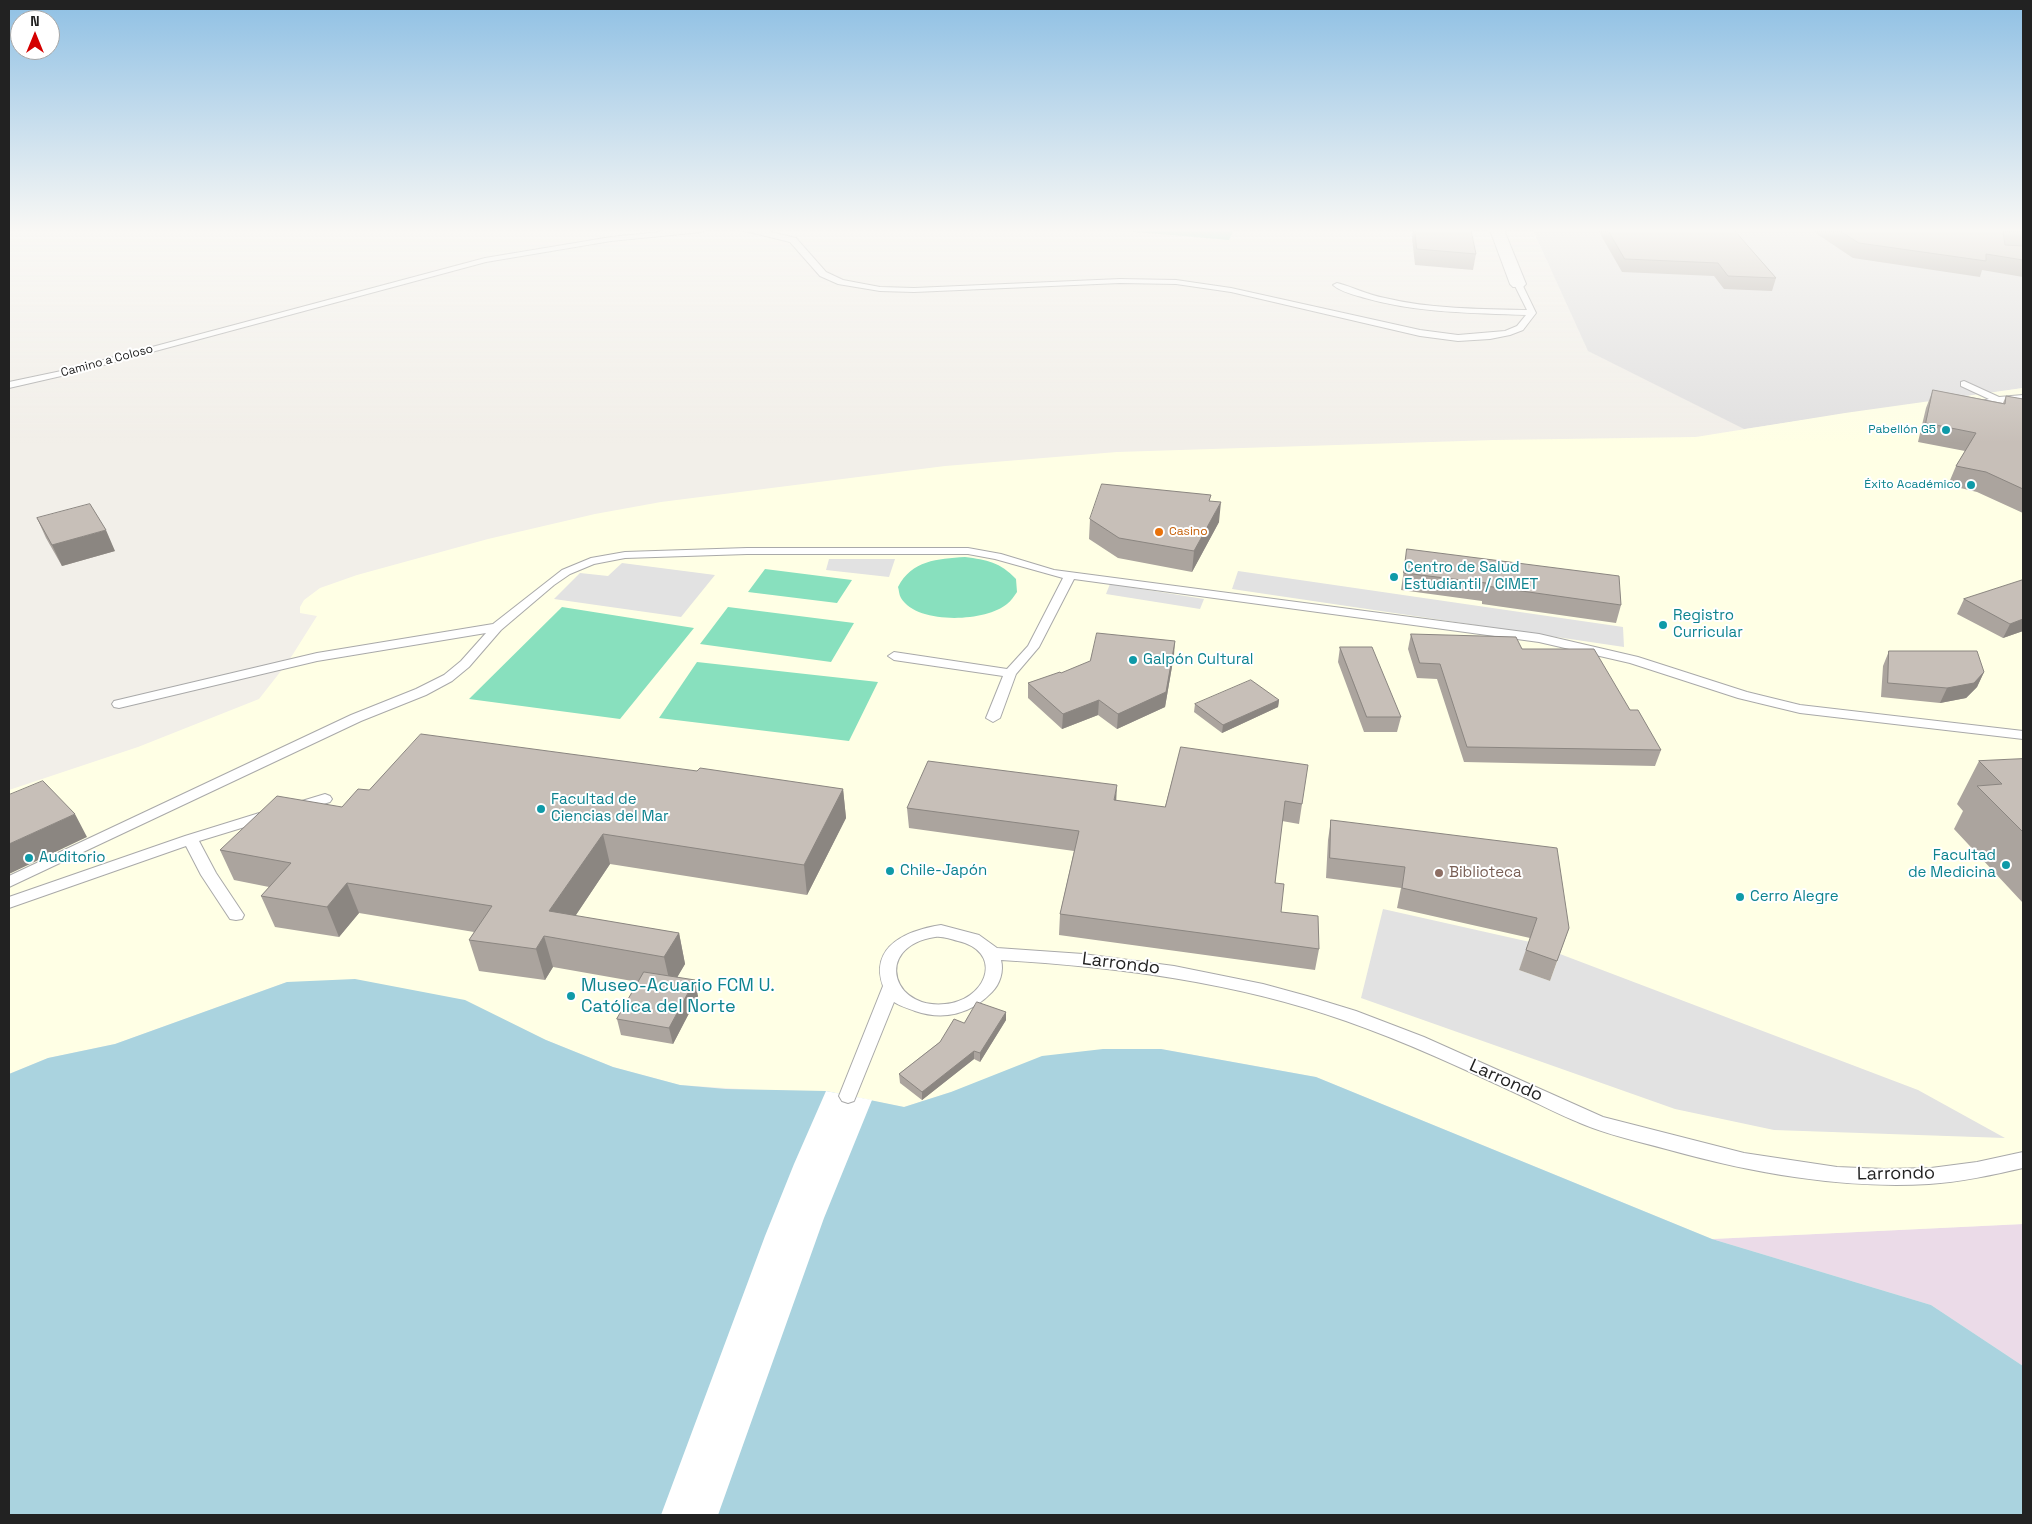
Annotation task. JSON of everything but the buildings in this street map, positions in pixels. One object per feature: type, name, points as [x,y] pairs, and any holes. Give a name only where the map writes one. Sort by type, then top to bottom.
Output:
[{"type":"lane","name":"Camino a Coloso","points":[[9,385],[67,372],[334,301]]},
{"type":"lane","points":[[1279,301],[1420,334],[1458,338],[1507,333],[1520,328],[1532,313]]},
{"type":"lane","points":[[1386,301],[1407,306],[1532,313]]},
{"type":"lane","points":[[1526,301],[1532,313]]},
{"type":"lane","points":[[1964,384],[1998,400]]},
{"type":"lane","points":[[1962,408],[1998,400],[2023,398]]},
{"type":"lane","points":[[9,882],[356,718],[421,692],[448,678],[465,664],[498,627],[566,572],[591,561],[625,555],[747,551],[953,550],[998,556],[1037,570],[1070,575],[1389,616],[1540,638],[1634,660],[1743,695],[1800,709],[2023,735]]},
{"type":"lane","points":[[993,718],[1010,673],[1033,647],[1070,575]]},
{"type":"lane","points":[[119,704],[317,657],[498,627]]},
{"type":"lane","points":[[894,656],[1010,673]]},
{"type":"lane","points":[[9,904],[190,839],[325,799]]},
{"type":"lane","points":[[190,839],[209,875],[236,915]]},
{"type":"lane","points":[[941,931],[959,932],[970,936],[984,944],[992,954],[997,968],[993,982],[984,994],[969,1004],[948,1010],[928,1009],[910,1004],[901,999],[891,987],[887,970],[891,956],[903,943],[918,935],[941,931]]},
{"type":"lane","name":"Larrondo","points":[[992,954],[1061,957],[1174,971],[1292,998],[1349,1015],[1406,1036],[1592,1121],[1700,1152],[1756,1164],[1812,1172],[1876,1176],[1922,1176],[2020,1164]]},
{"type":"lane","points":[[848,1096],[891,987]]},
{"type":"shaded area","points":[[1565,301],[2023,301],[2023,388],[1744,429],[1588,351]]},
{"type":"shaded area","points":[[2023,388],[2023,1224],[1712,1239],[1316,1077],[1161,1049],[951,1092],[904,1107],[848,1096],[680,1085],[613,1067],[546,1040],[287,982],[115,1044],[48,1058],[9,1074],[9,790],[138,747],[259,699],[288,662],[317,616],[300,613],[300,607],[304,600],[320,588],[357,575],[488,539],[595,514],[661,502],[945,466],[1117,452],[1494,440],[1696,437],[1845,413]]},
{"type":"shaded area","points":[[829,559],[895,559],[889,577],[826,570]]},
{"type":"shaded area","points":[[622,563],[715,575],[681,617],[554,599],[580,573],[608,576]]},
{"type":"shaded area","points":[[1238,571],[1623,627],[1624,647],[1232,589]]},
{"type":"shaded area","points":[[1110,584],[1204,599],[1200,609],[1106,594]]},
{"type":"shaded area","points":[[1383,909],[1530,942],[1519,970],[1550,981],[1560,954],[1918,1090],[2005,1138],[1774,1130],[1675,1109],[1361,998]]},
{"type":"shaded area","points":[[2023,1224],[2023,1366],[1931,1305],[1712,1239]]},
{"type":"green space","points":[[965,557],[999,565],[1016,579],[1017,592],[1008,603],[997,610],[984,614],[952,618],[936,617],[921,613],[909,607],[901,598],[898,587],[910,571],[935,560]]},
{"type":"green space","points":[[765,569],[852,580],[837,603],[748,592]]},
{"type":"green space","points":[[562,607],[694,628],[620,719],[469,699]]},
{"type":"green space","points":[[728,607],[854,623],[831,662],[700,644]]},
{"type":"green space","points":[[697,662],[878,682],[849,741],[659,718]]},
{"type":"water","points":[[355,979],[465,1000],[546,1040],[613,1067],[680,1085],[726,1089],[826,1091],[904,1107],[951,1092],[1042,1056],[1103,1049],[1161,1049],[1316,1077],[1712,1239],[1931,1305],[2023,1366],[2023,1515],[9,1515],[9,1074],[48,1058],[115,1044],[287,982]]},
{"type":"pier","points":[[826,1091],[872,1100],[824,1218],[718,1515],[661,1515],[765,1236]]},
{"type":"place","name":"Pabellón G5","points":[[1946,430]]},
{"type":"place","name":"Éxito Académico","points":[[1971,485]]},
{"type":"place","name":"Casino","points":[[1159,532]]},
{"type":"place","name":"Centro de Salud Estudiantil / CIMET","points":[[1394,577]]},
{"type":"place","name":"Registro Curricular","points":[[1663,625]]},
{"type":"place","name":"Galpón Cultural","points":[[1133,660]]},
{"type":"place","name":"Facultad de Ciencias del Mar","points":[[541,809]]},
{"type":"place","name":"Auditorio","points":[[29,858]]},
{"type":"place","name":"Facultad de Medicina","points":[[2006,865]]},
{"type":"place","name":"Chile-Japón","points":[[890,871]]},
{"type":"place","name":"Biblioteca","points":[[1439,873]]},
{"type":"place","name":"Cerro Alegre","points":[[1740,897]]},
{"type":"place","name":"Museo-Acuario FCM U. Católica del Norte","points":[[571,996]]}]
